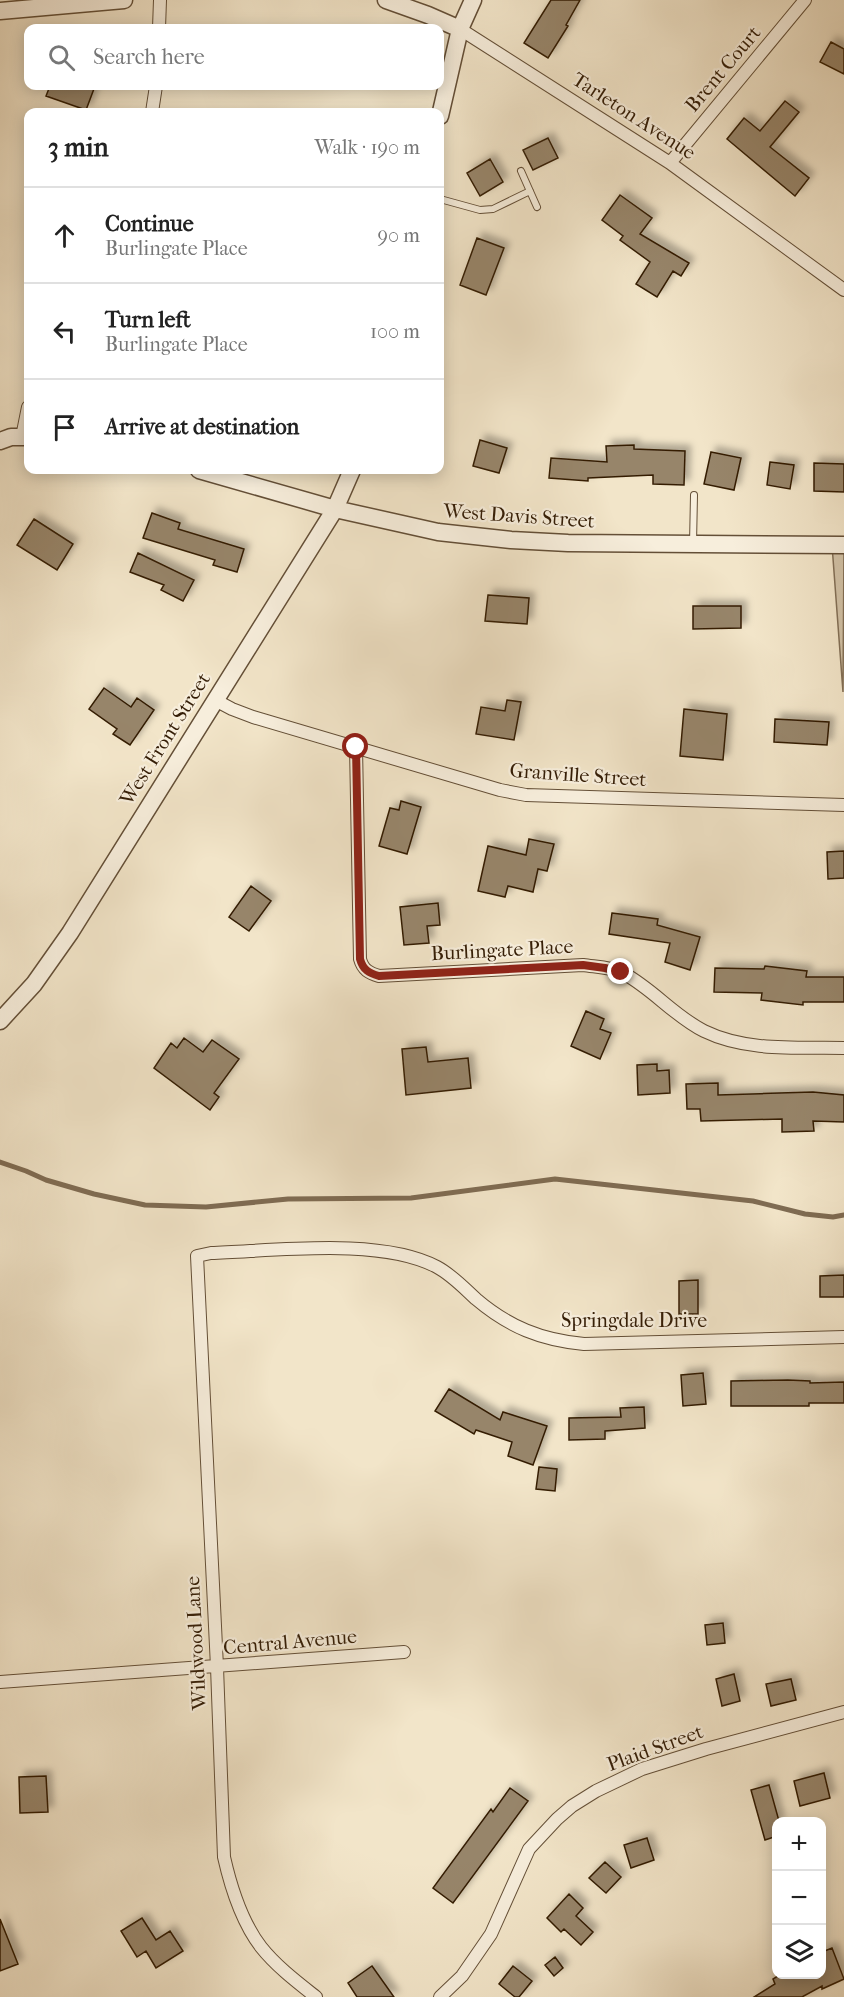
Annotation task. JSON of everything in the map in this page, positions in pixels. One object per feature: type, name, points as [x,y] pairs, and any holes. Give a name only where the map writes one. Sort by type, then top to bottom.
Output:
[{"type":"street","points":[[0,11],[124,0]]},
{"type":"street","points":[[159,24],[160,0]]},
{"type":"street","name":"Tarleton Avenue","points":[[386,0],[428,15],[460,30],[670,163],[844,290]]},
{"type":"street","points":[[442,108],[460,30],[473,0]]},
{"type":"street","name":"Brent Court","points":[[670,163],[805,0]]},
{"type":"street","points":[[153,108],[155,90]]},
{"type":"street","points":[[0,441],[11,437],[24,437]]},
{"type":"street","name":"West Davis Street","points":[[213,474],[335,509],[438,532],[511,540],[568,543],[844,545]]},
{"type":"street","name":"West Front Street","points":[[0,1022],[34,984],[70,933],[335,509],[350,474]]},
{"type":"street","name":"Granville Street","points":[[215,700],[253,717],[500,790],[526,795],[844,805]]},
{"type":"street","name":"Burlingate Place","points":[[356,747],[360,959],[362,966],[369,973],[379,976],[583,965],[605,968],[621,972],[683,1020],[707,1033],[752,1046],[844,1048]]},
{"type":"street","name":"Springdale Drive","points":[[197,1256],[211,1253],[337,1248],[395,1253],[437,1267],[505,1321],[558,1341],[584,1344],[844,1337]]},
{"type":"street","name":"Wildwood Lane","points":[[197,1256],[224,1857],[230,1884],[242,1915],[262,1948],[316,1997]]},
{"type":"street","name":"Central Avenue","points":[[0,1682],[405,1652]]},
{"type":"street","name":"Plaid Street","points":[[440,1997],[462,1976],[491,1934],[529,1849],[572,1806],[596,1791],[642,1769],[727,1743],[844,1712]]},
{"type":"lane","points":[[521,171],[537,207]]},
{"type":"lane","points":[[444,200],[480,210],[493,209],[530,191]]},
{"type":"lane","points":[[693,544],[694,495]]},
{"type":"shaded area","points":[[832,545],[844,545],[843,692]]},
{"type":"building","points":[[551,0],[580,0],[566,25],[568,26],[548,58],[524,43]]},
{"type":"building","points":[[831,42],[844,49],[844,74],[820,62]]},
{"type":"building","points":[[48,90],[94,90],[87,108],[80,108],[46,96]]},
{"type":"building","points":[[785,101],[799,112],[770,147],[809,178],[795,196],[727,139],[744,118],[760,131]]},
{"type":"building","points":[[548,138],[558,158],[533,170],[523,150]]},
{"type":"building","points":[[490,159],[503,182],[480,196],[467,173]]},
{"type":"building","points":[[620,195],[652,218],[640,234],[689,263],[681,276],[673,271],[657,297],[636,284],[650,262],[620,240],[623,236],[602,220]]},
{"type":"building","points":[[477,238],[504,248],[486,295],[460,285]]},
{"type":"building","points":[[480,440],[507,448],[499,473],[473,466]]},
{"type":"building","points":[[634,445],[634,449],[685,451],[684,485],[653,484],[653,475],[588,478],[588,481],[549,478],[551,458],[607,462],[606,446]]},
{"type":"building","points":[[711,452],[741,458],[734,490],[704,484]]},
{"type":"building","points":[[770,462],[794,465],[790,489],[767,485]]},
{"type":"building","points":[[814,463],[844,464],[844,492],[814,491]]},
{"type":"building","points":[[152,513],[180,523],[178,529],[244,549],[237,572],[213,565],[215,560],[143,538]]},
{"type":"building","points":[[34,519],[73,544],[57,570],[17,545]]},
{"type":"building","points":[[138,553],[194,580],[183,601],[161,590],[164,585],[130,572]]},
{"type":"building","points":[[488,595],[529,598],[527,624],[485,621]]},
{"type":"building","points":[[693,606],[741,606],[741,628],[693,629]]},
{"type":"building","points":[[104,688],[131,707],[137,698],[154,710],[130,745],[113,734],[117,729],[89,709]]},
{"type":"building","points":[[507,700],[521,702],[514,740],[476,734],[481,707],[505,711]]},
{"type":"building","points":[[684,709],[727,714],[723,760],[680,756]]},
{"type":"building","points":[[775,719],[829,722],[827,745],[774,742]]},
{"type":"building","points":[[401,801],[421,807],[407,854],[379,846],[390,808],[399,810]]},
{"type":"building","points":[[529,839],[554,844],[547,871],[538,869],[533,892],[508,886],[505,897],[478,891],[488,846],[526,855]]},
{"type":"building","points":[[844,851],[844,878],[828,879],[827,852]]},
{"type":"building","points":[[251,886],[271,901],[249,931],[229,917]]},
{"type":"building","points":[[438,903],[440,925],[427,926],[429,943],[404,945],[400,907]]},
{"type":"building","points":[[612,913],[658,919],[657,925],[700,937],[690,970],[665,962],[670,943],[609,934]]},
{"type":"building","points":[[765,966],[807,971],[806,977],[844,977],[844,1002],[803,1002],[803,1005],[761,1000],[762,993],[714,992],[715,968],[764,969]]},
{"type":"building","points":[[586,1011],[604,1019],[600,1029],[611,1033],[600,1059],[571,1046]]},
{"type":"building","points":[[184,1038],[203,1052],[212,1040],[239,1059],[214,1093],[219,1097],[210,1110],[154,1068],[171,1043],[177,1048]]},
{"type":"building","points":[[426,1047],[428,1062],[468,1058],[471,1088],[406,1095],[402,1049]]},
{"type":"building","points":[[657,1064],[657,1071],[669,1070],[670,1093],[638,1095],[637,1065]]},
{"type":"building","points":[[718,1083],[718,1095],[813,1092],[844,1095],[844,1122],[813,1121],[814,1131],[782,1132],[782,1119],[701,1121],[700,1109],[687,1109],[686,1084]]},
{"type":"building","points":[[844,1275],[844,1297],[820,1297],[820,1276]]},
{"type":"building","points":[[698,1280],[698,1314],[679,1314],[679,1281]]},
{"type":"building","points":[[703,1373],[706,1404],[683,1406],[681,1375]]},
{"type":"building","points":[[731,1381],[810,1381],[810,1383],[844,1382],[844,1403],[809,1403],[809,1406],[731,1406]]},
{"type":"building","points":[[449,1389],[500,1420],[503,1412],[547,1426],[533,1465],[508,1456],[512,1442],[476,1430],[474,1434],[435,1411]]},
{"type":"building","points":[[644,1407],[645,1428],[605,1431],[605,1439],[569,1440],[569,1418],[621,1417],[620,1408]]},
{"type":"building","points":[[539,1467],[557,1469],[555,1491],[536,1489]]},
{"type":"building","points":[[723,1623],[725,1643],[707,1645],[705,1625]]},
{"type":"building","points":[[734,1674],[740,1701],[722,1706],[716,1679]]},
{"type":"building","points":[[791,1679],[796,1700],[771,1706],[766,1684]]},
{"type":"building","points":[[824,1773],[830,1798],[800,1806],[794,1781]]},
{"type":"building","points":[[46,1776],[48,1812],[20,1813],[19,1777]]},
{"type":"building","points":[[769,1785],[778,1817],[772,1817],[772,1838],[765,1840],[751,1790]]},
{"type":"building","points":[[510,1788],[528,1801],[453,1903],[433,1888],[491,1809],[493,1812]]},
{"type":"building","points":[[647,1838],[654,1860],[631,1868],[624,1845]]},
{"type":"building","points":[[605,1862],[621,1877],[606,1893],[589,1878]]},
{"type":"building","points":[[569,1894],[583,1908],[576,1916],[593,1932],[581,1945],[564,1929],[561,1932],[547,1918]]},
{"type":"building","points":[[142,1918],[156,1940],[170,1931],[183,1951],[156,1968],[146,1951],[137,1957],[121,1931]]},
{"type":"building","points":[[0,1919],[18,1964],[0,1971]]},
{"type":"building","points":[[832,1948],[844,1979],[822,1989],[822,1986],[802,1997],[754,1997],[775,1984],[773,1979],[826,1979],[826,1950]]},
{"type":"building","points":[[555,1957],[563,1968],[554,1976],[545,1965]]},
{"type":"building","points":[[372,1966],[394,1997],[357,1997],[348,1983]]},
{"type":"building","points":[[513,1966],[532,1981],[519,1997],[515,1997],[499,1984]]},
{"type":"waterway","points":[[0,1162],[46,1180],[94,1194],[145,1205],[206,1207],[288,1199],[411,1198],[555,1179],[753,1201],[805,1214],[833,1217],[844,1215]]},
{"type":"route","points":[[356,747],[360,959],[362,966],[369,973],[379,976],[583,965],[621,972]]}]
